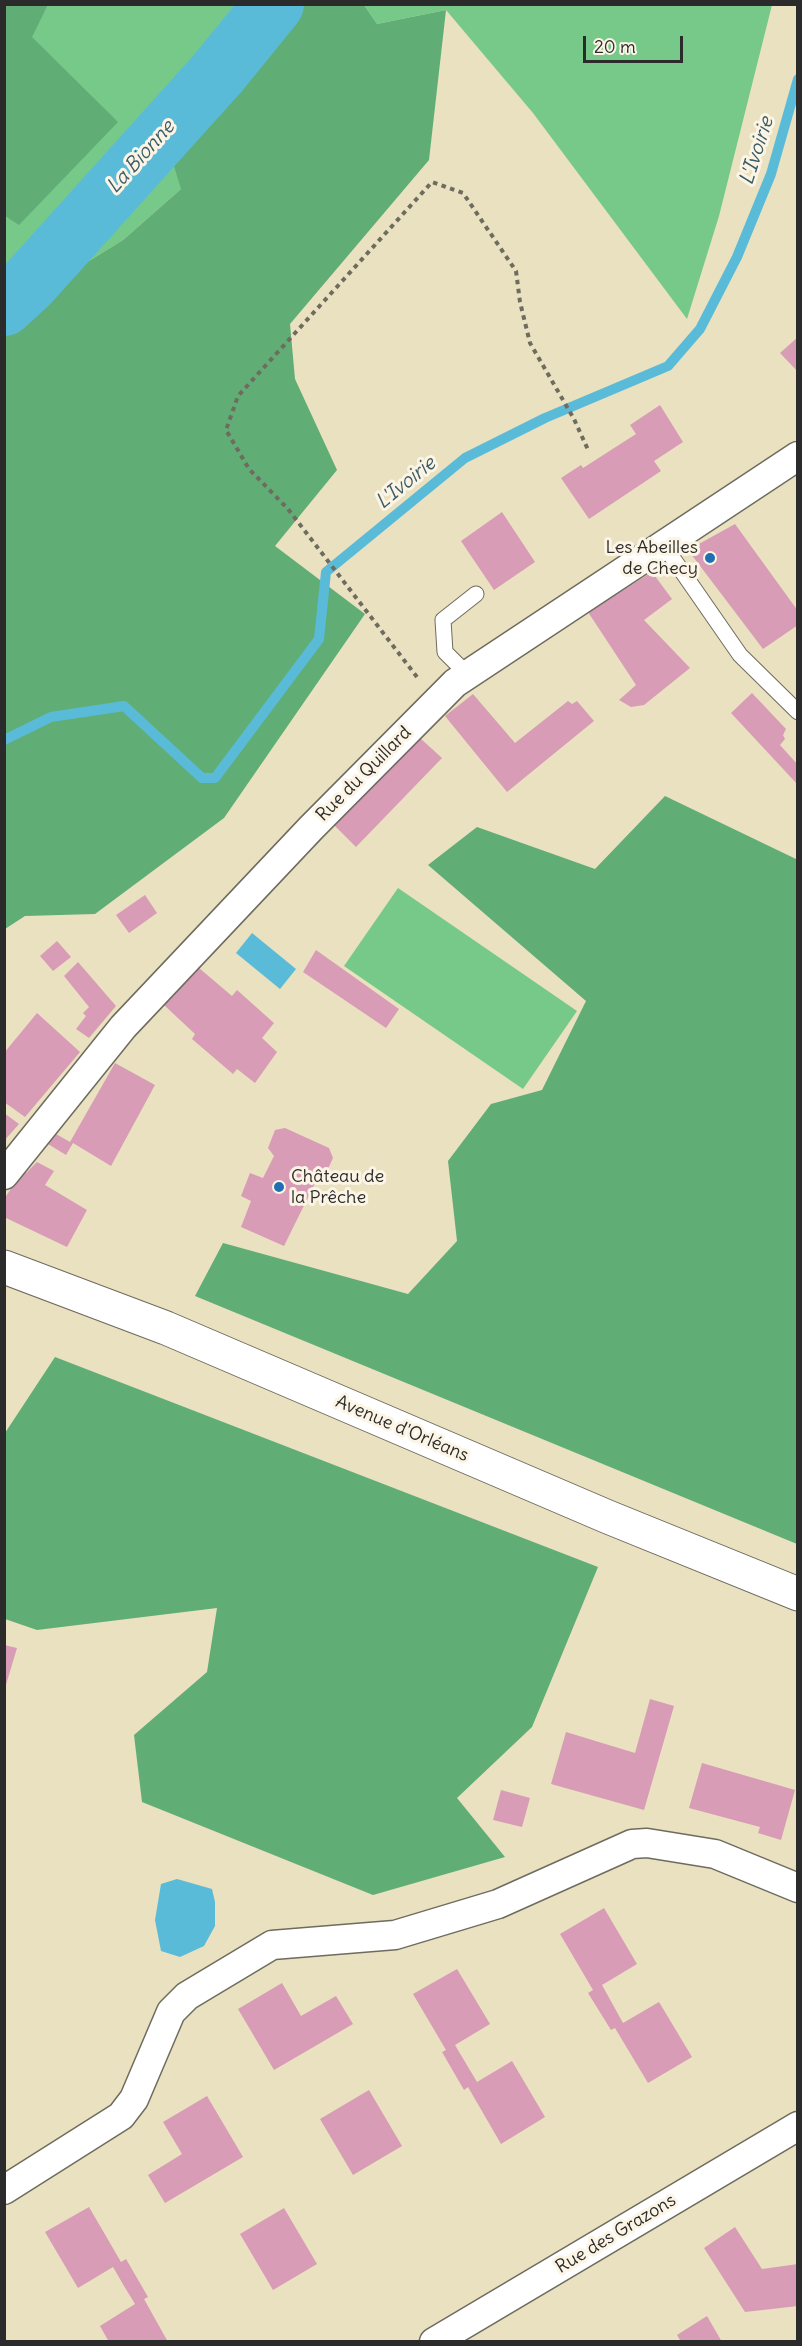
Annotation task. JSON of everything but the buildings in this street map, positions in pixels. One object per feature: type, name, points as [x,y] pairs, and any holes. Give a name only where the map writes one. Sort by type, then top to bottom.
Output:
[{"type":"main road","name":"Avenue d'Orléans","points":[[4,1267],[166,1328],[608,1517],[798,1594]]},
{"type":"street","name":"Rue du Quillard","points":[[4,1175],[123,1027],[302,837],[437,700],[467,674],[798,456]]},
{"type":"street","points":[[4,2190],[121,2116],[134,2098],[171,2013],[187,1996],[272,1945],[395,1935],[498,1904],[632,1844],[646,1843],[715,1854],[798,1888]]},
{"type":"street","name":"Rue des Grazons","points":[[434,2342],[798,2126]]},
{"type":"lane","points":[[663,544],[740,655],[798,712]]},
{"type":"lane","points":[[467,674],[445,652],[443,620],[476,594]]},
{"type":"path","points":[[437,700],[288,509],[249,469],[225,430],[238,396],[432,182],[463,192],[516,271],[520,302],[530,343],[561,394],[589,452]]},
{"type":"green space","points":[[5,4],[48,5],[32,37],[118,122],[19,225],[5,216]]},
{"type":"green space","points":[[48,5],[287,5],[235,65],[181,189],[123,240],[5,313],[5,216],[20,224],[31,37]]},
{"type":"green space","points":[[287,5],[364,5],[377,24],[446,10],[429,160],[290,324],[295,379],[337,470],[275,546],[365,614],[224,818],[95,914],[25,916],[5,929],[5,313],[123,240],[181,189],[165,137],[235,65]]},
{"type":"green space","points":[[364,5],[772,5],[719,216],[687,319],[533,113],[446,10],[377,24]]},
{"type":"green space","points":[[665,796],[796,859],[797,1544],[195,1296],[223,1243],[408,1294],[457,1241],[448,1161],[491,1104],[542,1090],[586,1001],[428,865],[477,827],[595,869]]},
{"type":"green space","points":[[398,888],[577,1011],[523,1089],[344,966]]},
{"type":"green space","points":[[55,1357],[598,1567],[532,1727],[457,1798],[505,1857],[373,1895],[142,1802],[134,1735],[207,1672],[217,1608],[37,1630],[5,1619],[5,1433]]},
{"type":"water","points":[[252,933],[296,969],[280,989],[236,953]]},
{"type":"water","points":[[177,1879],[212,1889],[215,1902],[215,1926],[204,1946],[180,1957],[161,1951],[155,1920],[161,1884]]},
{"type":"waterway","name":"La Bionne","points":[[4,306],[29,283],[218,73],[274,4]]},
{"type":"waterway","name":"L'Ivoirie","points":[[4,740],[51,717],[124,706],[202,778],[215,778],[319,639],[326,572],[465,458],[545,418],[668,366],[700,329],[737,257],[771,174],[798,79]]},
{"type":"place","name":"Les Abeilles de Checy","points":[[710,558]]},
{"type":"place","name":"Château de la Prêche","points":[[279,1187]]}]
